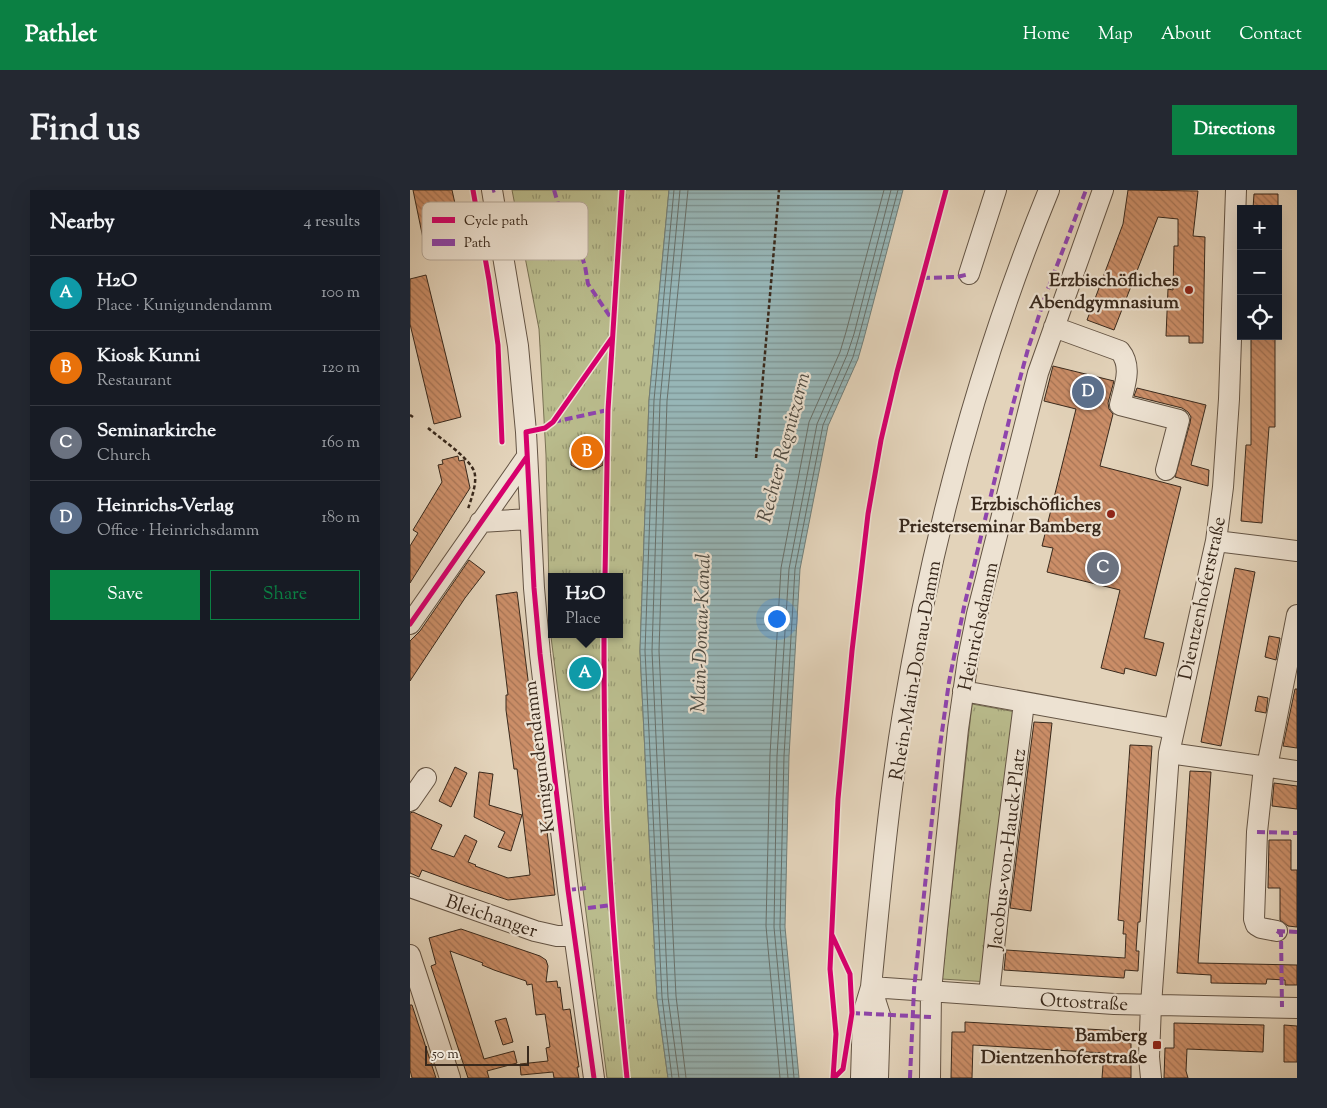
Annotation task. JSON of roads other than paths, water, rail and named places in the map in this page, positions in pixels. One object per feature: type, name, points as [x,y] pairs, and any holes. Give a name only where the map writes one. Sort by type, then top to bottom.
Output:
[{"type":"street","points":[[968,274],[996,190]]},
{"type":"street","name":"Rhein-Main-Donau-Damm","points":[[861,1078],[863,1014],[870,987],[903,713],[946,504],[966,430],[1011,291],[1029,238],[1049,190]]},
{"type":"street","name":"Heinrichsdamm","points":[[930,1078],[931,991],[963,691],[977,614],[1038,374],[1103,190]]},
{"type":"street","name":"Dientzenhoferstraße","points":[[1151,1078],[1151,1005],[1169,753],[1216,541],[1222,487],[1229,399],[1236,190]]},
{"type":"street","name":"Kunigundendamm","points":[[504,260],[518,346],[540,654],[574,936],[594,1078]]},
{"type":"street","points":[[1054,327],[1120,351],[1126,358],[1128,367],[1120,405],[1179,420],[1166,470]]},
{"type":"street","points":[[410,624],[473,519],[526,458]]},
{"type":"street","points":[[473,519],[530,519]]},
{"type":"street","points":[[1216,541],[1297,551]]},
{"type":"street","points":[[1277,931],[1261,928],[1256,925],[1254,919],[1257,832],[1265,767],[1297,615]]},
{"type":"street","points":[[963,691],[1174,729]]},
{"type":"street","name":"Jacobus-von-Hauck-Platz","points":[[990,995],[999,901],[1024,703]]},
{"type":"street","points":[[1169,753],[1297,771]]},
{"type":"street","points":[[410,801],[426,778]]},
{"type":"street","name":"Bleichanger","points":[[410,887],[535,931],[557,936],[574,936]]},
{"type":"street","points":[[410,954],[450,1078]]},
{"type":"street","name":"Rhein-Main-Donau-Damm","points":[[870,987],[880,1015],[878,1078]]},
{"type":"street","name":"Ottostraße","points":[[870,987],[1097,1003],[1297,1008]]},
{"type":"water","points":[[669,190],[903,190],[858,359],[828,426],[800,569],[789,756],[785,927],[799,1078],[668,1078],[657,998],[640,651],[649,400]]},
{"type":"place","name":"Erzbischöfliches Abendgymnasium","points":[[1189,290]]},
{"type":"place","name":"Heinrichs-Verlag","points":[[1088,392]]},
{"type":"place","name":"Kiosk Kunni","points":[[587,452]]},
{"type":"place","name":"Erzbischöfliches Priesterseminar Bamberg","points":[[1111,514]]},
{"type":"place","name":"Seminarkirche","points":[[1103,568]]},
{"type":"place","name":"H2O","points":[[585,673]]},
{"type":"place","name":"Bamberg Dientzenhoferstraße","points":[[1157,1045]]},
{"type":"water label","name":"Rechter Regnitzarm","points":[[783,447]]},
{"type":"water label","name":"Main-Donau-Kanal","points":[[700,633]]}]
